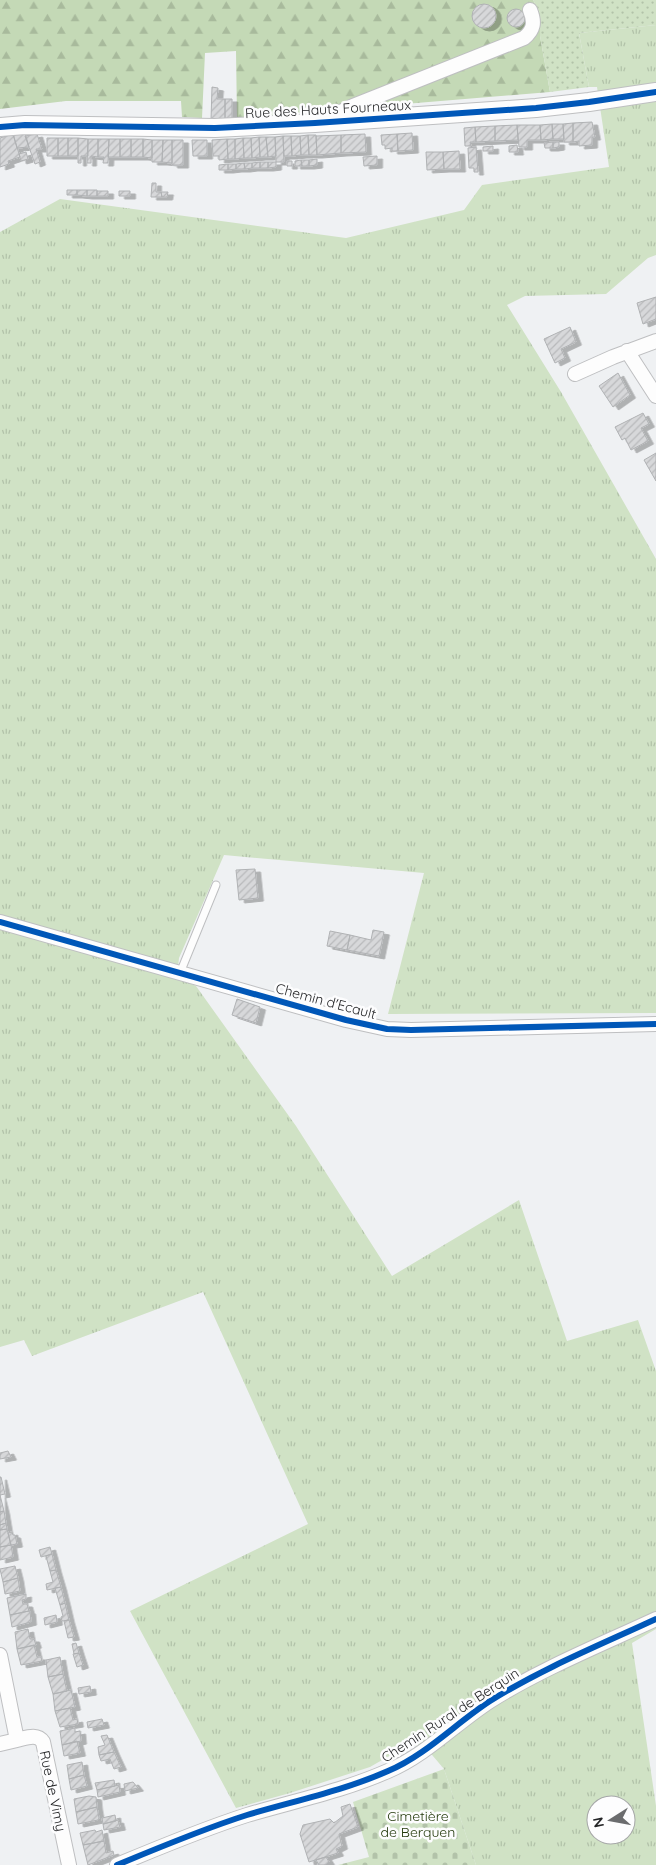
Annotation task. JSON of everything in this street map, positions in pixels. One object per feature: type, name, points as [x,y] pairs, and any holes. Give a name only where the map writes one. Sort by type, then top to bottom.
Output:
[{"type":"street","points":[[316,123],[353,106],[524,38],[534,27],[530,10]]},
{"type":"street","name":"Rue des Hauts Fourneaux","points":[[0,127],[24,125],[215,128],[316,123],[536,108],[656,92]]},
{"type":"street","points":[[575,374],[656,341]]},
{"type":"street","points":[[628,351],[656,396]]},
{"type":"street","name":"Chemin d'Ecault","points":[[0,922],[346,1020],[387,1029],[656,1024]]},
{"type":"street","name":"Chemin Rural de Berquin","points":[[117,1865],[167,1844],[241,1817],[370,1778],[405,1763],[485,1705],[534,1676],[573,1656],[656,1619]]},
{"type":"street","points":[[0,1655],[17,1740]]},
{"type":"street","name":"Rue de Vimy","points":[[0,1744],[35,1736],[43,1742],[69,1865]]},
{"type":"lane","points":[[180,973],[216,885]]},
{"type":"green space","points":[[0,0],[533,0],[540,13],[540,36],[550,92],[237,118],[236,51],[205,53],[202,118],[182,117],[181,101],[66,101],[0,109]]},
{"type":"green space","points":[[533,0],[656,0],[656,25],[579,33],[589,87],[550,92],[540,36],[540,13]]},
{"type":"green space","points":[[656,25],[656,255],[648,258],[606,294],[525,296],[507,305],[561,392],[656,559],[656,1013],[388,1014],[424,873],[224,855],[179,958],[177,977],[196,986],[296,1126],[392,1276],[519,1200],[567,1341],[638,1320],[656,1371],[656,1629],[632,1643],[656,1806],[656,1865],[476,1865],[444,1769],[427,1749],[410,1744],[370,1767],[236,1808],[130,1611],[308,1524],[203,1292],[32,1356],[24,1340],[0,1347],[0,232],[60,199],[346,238],[464,210],[482,185],[609,167],[597,87],[589,87],[579,33]]},
{"type":"green space","name":"Cimetière de Berquen","points":[[444,1769],[476,1865],[338,1865],[369,1857],[353,1802]]},
{"type":"building","points":[[484,4],[493,7],[496,16],[493,25],[484,28],[475,25],[472,16],[475,7]]},
{"type":"building","points":[[516,9],[522,12],[525,18],[522,24],[516,27],[510,24],[507,18],[510,12]]},
{"type":"building","points":[[212,87],[218,88],[217,99],[225,99],[225,120],[211,120]]},
{"type":"building","points":[[225,99],[232,99],[232,120],[225,120]]},
{"type":"building","points":[[592,122],[595,137],[592,137],[592,145],[579,146],[579,141],[573,142],[573,123]]},
{"type":"building","points":[[573,123],[573,142],[564,142],[563,124]]},
{"type":"building","points":[[552,124],[553,139],[541,140],[540,125]]},
{"type":"building","points":[[552,124],[563,124],[564,139],[553,139]]},
{"type":"building","points":[[517,125],[540,125],[541,140],[527,140],[527,147],[519,147]]},
{"type":"building","points":[[517,125],[518,140],[495,141],[495,126]]},
{"type":"building","points":[[495,126],[495,141],[476,142],[475,127]]},
{"type":"building","points":[[475,127],[476,142],[470,142],[471,146],[465,146],[464,128]]},
{"type":"building","points":[[25,133],[29,147],[17,148],[13,134]]},
{"type":"building","points":[[412,133],[413,150],[398,151],[397,134]]},
{"type":"building","points":[[13,134],[20,157],[8,161],[9,164],[0,167],[0,138]]},
{"type":"building","points":[[37,134],[42,149],[36,149],[40,162],[35,164],[25,136]]},
{"type":"building","points":[[365,134],[366,152],[341,153],[341,135]]},
{"type":"building","points":[[397,134],[398,151],[392,151],[392,148],[385,149],[385,145],[382,145],[381,135]]},
{"type":"building","points":[[308,135],[309,155],[301,155],[300,136]]},
{"type":"building","points":[[308,135],[316,135],[317,155],[309,155]]},
{"type":"building","points":[[341,135],[341,153],[317,155],[316,136]]},
{"type":"building","points":[[283,136],[291,136],[292,156],[284,156]]},
{"type":"building","points":[[283,136],[284,162],[276,162],[275,137]]},
{"type":"building","points":[[291,136],[300,136],[301,155],[292,156]]},
{"type":"building","points":[[259,137],[260,157],[252,158],[251,138]]},
{"type":"building","points":[[259,137],[266,137],[268,157],[260,157]]},
{"type":"building","points":[[266,137],[275,137],[276,156],[268,157]]},
{"type":"building","points":[[47,138],[58,138],[58,156],[47,156]]},
{"type":"building","points":[[58,138],[68,138],[68,156],[58,156]]},
{"type":"building","points":[[68,138],[78,138],[78,156],[68,156]]},
{"type":"building","points":[[78,138],[88,139],[88,156],[81,156],[81,163],[78,163]]},
{"type":"building","points":[[243,138],[251,138],[252,158],[244,158]]},
{"type":"building","points":[[243,138],[244,158],[235,159],[235,139]]},
{"type":"building","points":[[88,139],[98,139],[98,157],[91,156],[91,163],[87,163]]},
{"type":"building","points":[[98,139],[109,139],[108,163],[103,163],[104,157],[98,157]]},
{"type":"building","points":[[109,139],[120,139],[120,157],[108,157]]},
{"type":"building","points":[[120,139],[131,139],[131,157],[120,157]]},
{"type":"building","points":[[131,139],[143,139],[143,157],[131,157]]},
{"type":"building","points":[[143,139],[152,140],[152,158],[143,157]]},
{"type":"building","points":[[227,139],[235,139],[235,159],[228,159]]},
{"type":"building","points":[[227,139],[228,159],[219,160],[219,156],[213,156],[212,140]]},
{"type":"building","points":[[152,140],[163,140],[162,162],[152,162]]},
{"type":"building","points":[[163,140],[172,140],[172,163],[162,162]]},
{"type":"building","points":[[172,140],[183,140],[183,165],[172,165]]},
{"type":"building","points":[[192,140],[207,140],[207,156],[193,156]]},
{"type":"building","points":[[553,142],[553,148],[545,148],[544,143]]},
{"type":"building","points":[[553,142],[559,142],[559,147],[553,148]]},
{"type":"building","points":[[517,145],[518,152],[509,152],[509,146]]},
{"type":"building","points":[[493,146],[493,151],[483,151],[483,147]]},
{"type":"building","points":[[476,147],[478,172],[474,172],[474,168],[469,168],[468,148]]},
{"type":"building","points":[[459,151],[460,169],[444,169],[443,152]]},
{"type":"building","points":[[26,152],[28,159],[21,161],[19,154]]},
{"type":"building","points":[[426,152],[443,152],[444,169],[427,170]]},
{"type":"building","points":[[377,156],[377,165],[364,166],[363,157]]},
{"type":"building","points":[[317,159],[317,165],[309,166],[309,160]]},
{"type":"building","points":[[301,160],[302,166],[295,166],[295,161]]},
{"type":"building","points":[[301,160],[309,160],[309,166],[302,166]]},
{"type":"building","points":[[287,161],[292,161],[292,166],[287,166]]},
{"type":"building","points":[[260,162],[260,168],[252,168],[252,163]]},
{"type":"building","points":[[260,162],[268,162],[268,168],[260,168]]},
{"type":"building","points":[[268,162],[276,162],[276,167],[268,168]]},
{"type":"building","points":[[244,163],[252,163],[252,168],[245,169]]},
{"type":"building","points":[[244,163],[245,169],[236,169],[236,164]]},
{"type":"building","points":[[228,164],[236,164],[236,169],[228,170]]},
{"type":"building","points":[[228,164],[228,170],[219,170],[219,165]]},
{"type":"building","points":[[152,183],[156,183],[156,192],[161,192],[162,197],[151,197]]},
{"type":"building","points":[[67,190],[77,190],[77,195],[67,195]]},
{"type":"building","points":[[77,190],[87,190],[87,196],[77,195]]},
{"type":"building","points":[[87,190],[97,190],[97,196],[87,196]]},
{"type":"building","points":[[97,191],[108,191],[108,196],[97,196]]},
{"type":"building","points":[[119,191],[130,191],[130,196],[119,196]]},
{"type":"building","points":[[161,192],[168,192],[167,197],[162,197]]},
{"type":"building","points":[[656,297],[656,319],[643,324],[637,303]]},
{"type":"building","points":[[570,327],[576,342],[561,349],[565,358],[555,363],[544,339]]},
{"type":"building","points":[[618,373],[630,395],[613,407],[599,386]]},
{"type":"building","points":[[643,413],[649,424],[641,428],[648,441],[631,450],[625,438],[622,440],[615,427]]},
{"type":"building","points":[[656,453],[656,481],[644,460]]},
{"type":"building","points":[[255,869],[258,898],[239,900],[236,870]]},
{"type":"building","points":[[373,930],[384,932],[379,956],[347,950],[350,935],[371,940]]},
{"type":"building","points":[[330,931],[350,935],[347,950],[327,946]]},
{"type":"building","points":[[237,999],[260,1007],[256,1023],[232,1015]]},
{"type":"building","points":[[8,1451],[11,1457],[0,1459],[0,1453]]},
{"type":"building","points":[[0,1477],[5,1494],[0,1495]]},
{"type":"building","points":[[0,1495],[4,1511],[0,1512]]},
{"type":"building","points":[[4,1511],[6,1523],[0,1525],[0,1512]]},
{"type":"building","points":[[6,1523],[7,1529],[0,1530],[0,1525]]},
{"type":"building","points":[[7,1529],[11,1545],[0,1547],[0,1530]]},
{"type":"building","points":[[12,1532],[15,1535],[17,1544],[11,1545],[8,1533]]},
{"type":"building","points":[[11,1545],[13,1557],[0,1560],[0,1547]]},
{"type":"building","points":[[50,1547],[52,1554],[41,1557],[39,1550]]},
{"type":"building","points":[[52,1554],[56,1570],[50,1571],[46,1556]]},
{"type":"building","points":[[15,1566],[18,1578],[3,1582],[0,1569]]},
{"type":"building","points":[[56,1570],[61,1587],[47,1590],[46,1584],[53,1582],[50,1571]]},
{"type":"building","points":[[18,1578],[20,1591],[5,1594],[3,1582]]},
{"type":"building","points":[[61,1587],[65,1603],[60,1605],[55,1588]]},
{"type":"building","points":[[26,1594],[26,1599],[22,1600],[23,1604],[27,1604],[29,1611],[10,1615],[7,1598]]},
{"type":"building","points":[[65,1603],[69,1620],[62,1621],[61,1617],[63,1616],[60,1605]]},
{"type":"building","points":[[30,1611],[31,1622],[12,1627],[10,1615]]},
{"type":"building","points":[[56,1615],[57,1622],[45,1625],[44,1618]]},
{"type":"building","points":[[69,1620],[74,1637],[68,1638],[64,1621]]},
{"type":"building","points":[[28,1629],[30,1639],[34,1639],[36,1645],[17,1649],[15,1632]]},
{"type":"building","points":[[76,1643],[79,1653],[74,1654],[72,1644]]},
{"type":"building","points":[[34,1645],[37,1657],[41,1657],[42,1661],[21,1665],[17,1649]]},
{"type":"building","points":[[79,1653],[83,1665],[77,1667],[73,1654]]},
{"type":"building","points":[[60,1657],[63,1674],[48,1677],[46,1660]]},
{"type":"building","points":[[63,1674],[67,1691],[53,1694],[48,1677]]},
{"type":"building","points":[[90,1686],[91,1692],[79,1694],[78,1688]]},
{"type":"building","points":[[71,1690],[75,1707],[55,1711],[53,1694]]},
{"type":"building","points":[[70,1708],[73,1720],[77,1719],[78,1724],[60,1727],[55,1711]]},
{"type":"building","points":[[102,1719],[104,1725],[88,1728],[87,1722]]},
{"type":"building","points":[[75,1728],[75,1732],[80,1731],[81,1741],[62,1745],[60,1731]]},
{"type":"building","points":[[107,1735],[114,1752],[99,1755],[98,1747],[105,1745],[101,1736]]},
{"type":"building","points":[[77,1741],[80,1753],[64,1756],[62,1745]]},
{"type":"building","points":[[114,1752],[121,1767],[114,1769],[110,1759],[101,1761],[99,1755]]},
{"type":"building","points":[[82,1762],[84,1775],[69,1779],[67,1765]]},
{"type":"building","points":[[84,1775],[87,1786],[71,1790],[69,1779]]},
{"type":"building","points":[[114,1780],[115,1786],[97,1790],[95,1783]]},
{"type":"building","points":[[133,1782],[138,1788],[125,1791],[124,1784]]},
{"type":"building","points":[[119,1785],[120,1792],[98,1797],[97,1790]]},
{"type":"building","points":[[89,1796],[96,1797],[97,1807],[76,1812],[74,1799]]},
{"type":"building","points":[[350,1804],[358,1827],[339,1834],[342,1846],[336,1849],[338,1853],[309,1862],[300,1834],[303,1825],[330,1819],[334,1823],[343,1816],[341,1807]]},
{"type":"building","points":[[97,1807],[98,1820],[78,1824],[76,1812]]},
{"type":"building","points":[[115,1815],[116,1821],[103,1824],[102,1818]]},
{"type":"building","points":[[118,1820],[120,1827],[104,1830],[103,1824]]},
{"type":"building","points":[[95,1830],[96,1832],[102,1830],[104,1841],[83,1845],[80,1833]]},
{"type":"building","points":[[104,1841],[106,1853],[113,1851],[114,1855],[88,1865],[83,1845]]},
{"type":"building","points":[[326,1857],[329,1862],[326,1865],[319,1865],[316,1860]]},
{"type":"cycle path","points":[[0,127],[25,125],[215,128],[315,123],[536,108],[656,92]]},
{"type":"cycle path","points":[[0,922],[346,1020],[387,1029],[656,1024]]},
{"type":"cycle path","points":[[117,1865],[231,1820],[336,1790],[388,1771],[415,1756],[477,1710],[510,1689],[572,1657],[656,1619]]}]
